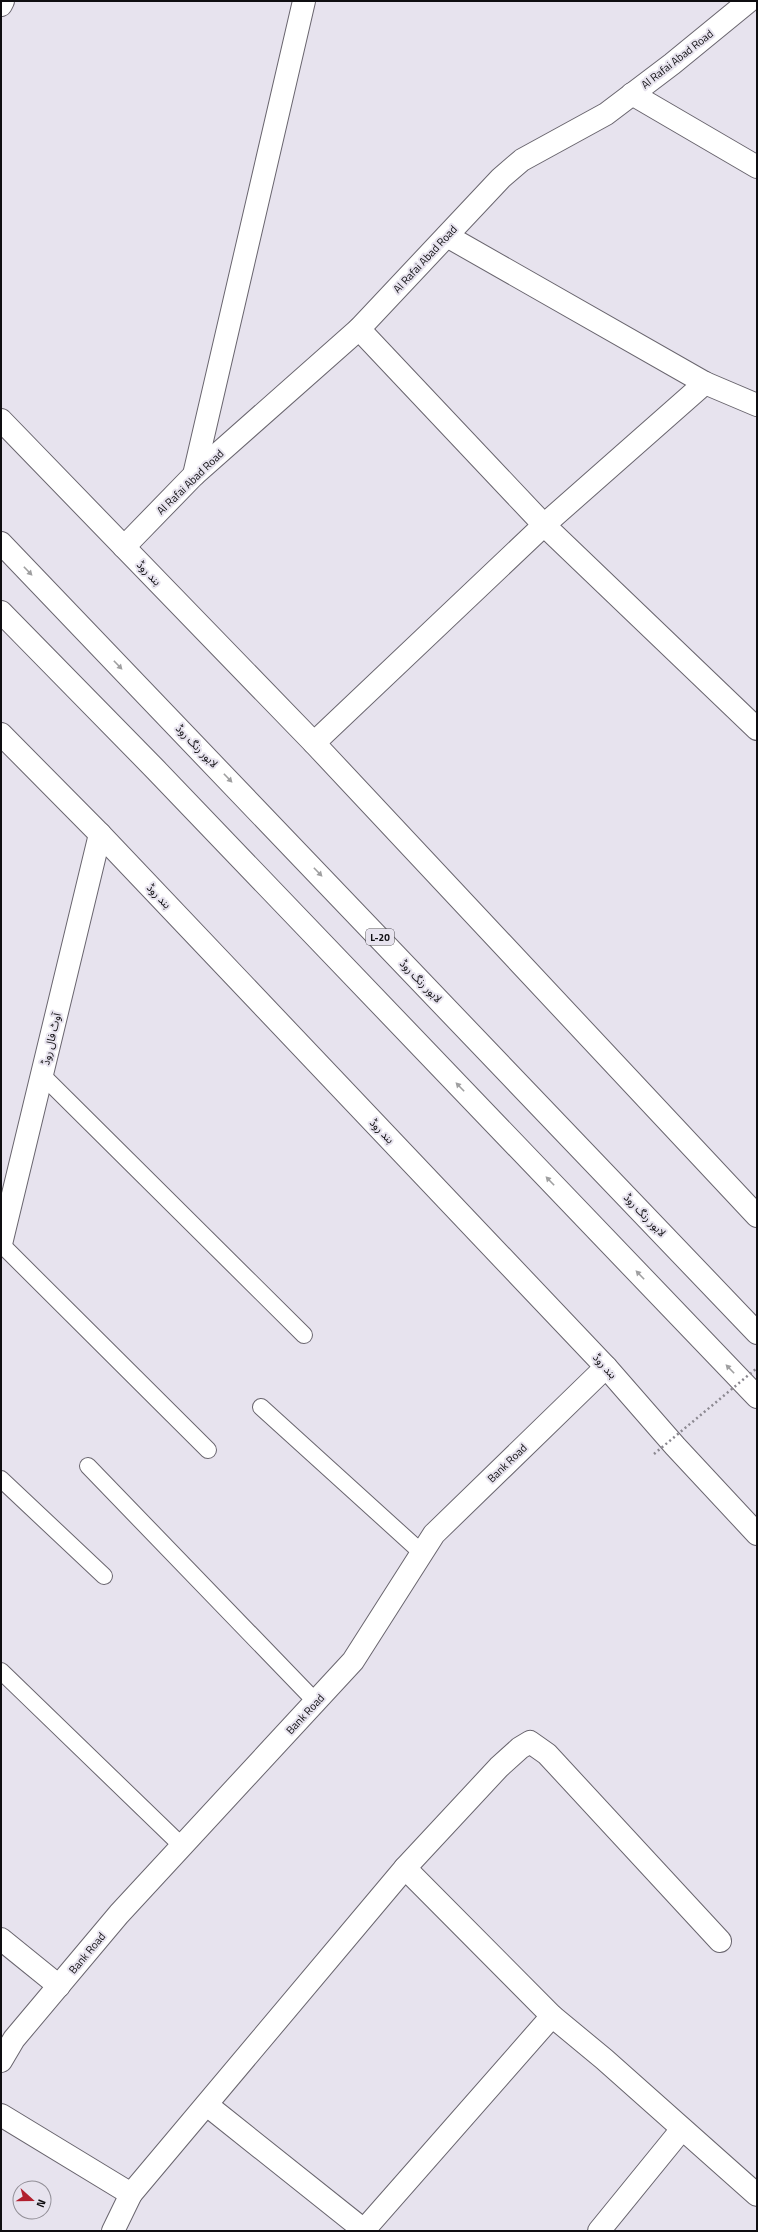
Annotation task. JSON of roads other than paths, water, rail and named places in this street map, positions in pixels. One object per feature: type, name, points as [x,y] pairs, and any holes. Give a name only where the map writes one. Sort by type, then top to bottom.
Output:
[{"type":"main road","points":[[1,5],[4,1]]},
{"type":"main road","points":[[194,475],[304,1]]},
{"type":"main road","name":"Al Rafai Abad Road","points":[[124,547],[194,475],[359,329],[501,178],[522,160],[588,125],[632,94],[749,1]]},
{"type":"main road","points":[[632,94],[757,167]]},
{"type":"main road","points":[[447,236],[704,383],[757,405]]},
{"type":"main road","points":[[359,329],[544,525],[757,729]]},
{"type":"main road","points":[[314,743],[544,525],[704,383]]},
{"type":"main road","name":"بند روڈ","points":[[1,420],[314,743],[757,1216]]},
{"type":"main road","name":"لاہور رنگ روڈ","points":[[1,543],[757,1333]]},
{"type":"main road","points":[[1,612],[156,770],[757,1397]]},
{"type":"main road","name":"بند روڈ","points":[[1,734],[100,834],[606,1367],[675,1446],[757,1534]]},
{"type":"main road","name":"آوٹ فال روڈ","points":[[1,1244],[43,1076],[100,834]]},
{"type":"main road","name":"Bank Road","points":[[1,2061],[14,2039],[119,1914],[353,1661],[434,1534],[606,1367]]},
{"type":"main road","points":[[113,2231],[131,2194],[405,1868],[499,1767],[520,1748],[530,1742],[547,1754],[720,1942]]},
{"type":"main road","points":[[405,1868],[552,2016],[604,2059],[757,2195]]},
{"type":"main road","points":[[1,1939],[59,1986]]},
{"type":"main road","points":[[206,2105],[364,2230],[552,2016]]},
{"type":"main road","points":[[1,2115],[131,2194]]},
{"type":"main road","points":[[599,2231],[682,2129]]},
{"type":"lane","points":[[43,1076],[304,1335]]},
{"type":"lane","points":[[1,1244],[208,1450]]},
{"type":"lane","points":[[261,1407],[422,1554]]},
{"type":"lane","points":[[88,1466],[316,1702]]},
{"type":"lane","points":[[1,1479],[104,1576]]},
{"type":"lane","points":[[1,1671],[182,1846]]}]
